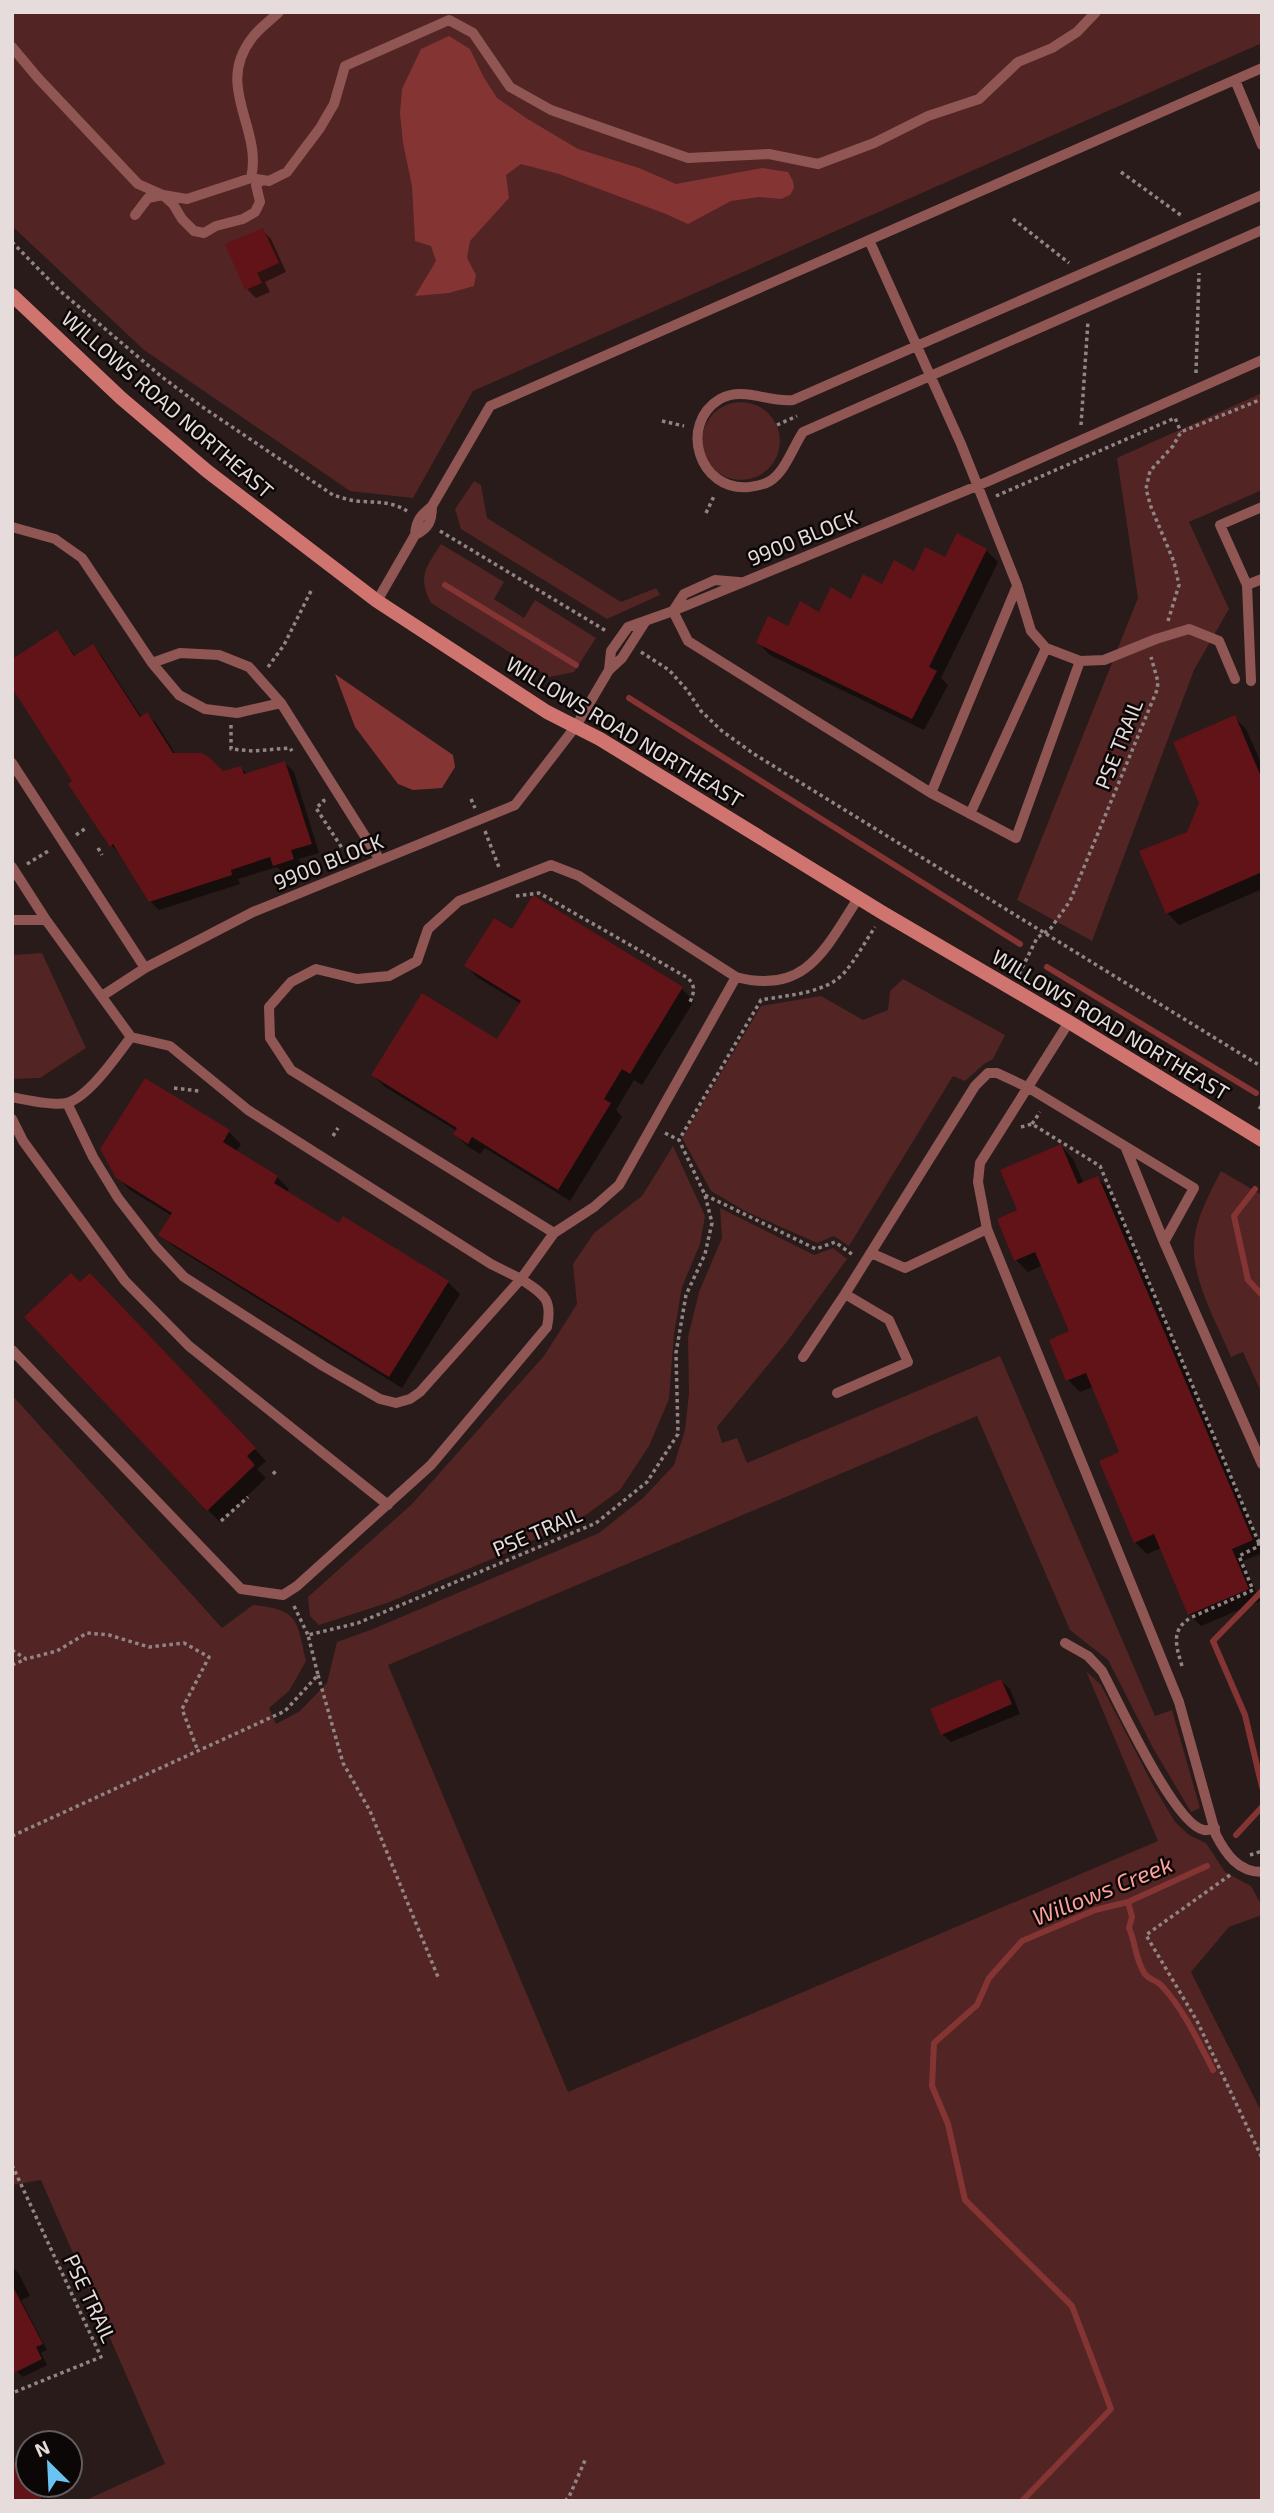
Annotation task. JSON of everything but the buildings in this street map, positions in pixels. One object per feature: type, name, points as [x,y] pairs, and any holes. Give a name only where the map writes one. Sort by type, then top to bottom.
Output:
[{"type":"main road","name":"WILLOWS ROAD NORTHEAST","points":[[12,295],[121,398],[207,471],[377,601],[547,712],[576,726],[1262,1140]]},
{"type":"lane","points":[[163,195],[194,231],[204,233],[255,212],[260,202],[248,130],[235,84],[240,59],[252,38],[279,12]]},
{"type":"lane","points":[[12,47],[138,184],[163,195],[187,199],[256,179],[269,181],[287,172],[320,128],[334,104],[345,66],[449,20],[473,33],[510,87],[551,110],[688,158],[769,154],[818,164],[874,143],[928,116],[979,99],[1018,62],[1052,48],[1077,32],[1096,12]]},
{"type":"lane","points":[[377,601],[415,535],[416,523],[432,506],[490,405],[1262,68]]},
{"type":"lane","points":[[1235,80],[1262,145]]},
{"type":"lane","points":[[135,215],[148,198],[163,195]]},
{"type":"lane","points":[[1262,195],[793,400],[780,401],[738,393],[720,399],[705,412],[697,445],[701,461],[711,476],[737,488],[758,486],[772,481],[803,432],[1262,230]]},
{"type":"lane","points":[[869,240],[961,444],[1017,585],[1031,631],[1046,648],[1080,662],[1104,660],[1189,629],[1219,641],[1236,679]]},
{"type":"lane","name":"9900 BLOCK","points":[[103,996],[145,968],[253,912],[515,805],[576,726],[609,670],[611,651],[628,626],[673,611],[684,594],[715,580],[742,582],[976,486],[1262,360]]},
{"type":"lane","points":[[1251,681],[1247,585],[1220,525],[1262,507]]},
{"type":"lane","points":[[12,527],[55,539],[82,558],[152,663],[179,695],[205,709],[237,713],[281,702]]},
{"type":"lane","points":[[1247,585],[1262,579]]},
{"type":"lane","points":[[930,793],[1017,585]]},
{"type":"lane","points":[[673,611],[688,641],[930,793],[1016,838],[1080,662]]},
{"type":"lane","points":[[970,814],[1046,648]]},
{"type":"lane","points":[[152,663],[180,653],[219,655],[249,667],[281,702],[380,860]]},
{"type":"lane","points":[[12,763],[145,968]]},
{"type":"lane","points":[[554,1233],[291,1070],[270,1038],[269,1007],[291,982],[316,969],[357,979],[389,976],[417,961],[428,929],[458,901],[551,865],[579,876],[736,977],[753,982],[794,977],[815,962],[859,897]]},
{"type":"lane","points":[[12,867],[46,920],[131,1037],[170,1046],[248,1110],[491,1264],[544,1294],[551,1311],[547,1327],[431,1465],[297,1586],[283,1595],[241,1588],[12,1350]]},
{"type":"lane","points":[[12,920],[46,920]]},
{"type":"lane","points":[[67,1103],[93,1157],[118,1198],[156,1247],[184,1277],[323,1366],[380,1399],[396,1403],[410,1399],[420,1392],[520,1279],[554,1233],[594,1208],[619,1185],[736,977]]},
{"type":"lane","points":[[1069,1022],[979,1163],[978,1182],[987,1229],[1180,1702],[1215,1829],[1225,1853],[1240,1867],[1262,1872]]},
{"type":"lane","points":[[12,1097],[67,1103],[93,1085],[131,1037]]},
{"type":"lane","points":[[803,1357],[981,1079],[988,1073],[997,1073],[1029,1088],[1194,1188],[1164,1242]]},
{"type":"lane","points":[[12,1119],[23,1141],[125,1281],[189,1346],[388,1505]]},
{"type":"lane","points":[[1125,1146],[1164,1242],[1262,1464]]},
{"type":"lane","points":[[871,1253],[905,1268],[987,1229]]},
{"type":"lane","points":[[837,1393],[908,1362],[889,1320],[845,1294]]},
{"type":"lane","points":[[1065,1643],[1088,1656],[1102,1671],[1173,1802],[1196,1826],[1203,1830],[1215,1829]]},
{"type":"path","points":[[1121,172],[1194,225]]},
{"type":"path","points":[[1013,219],[1083,273]]},
{"type":"path","points":[[12,242],[59,290],[162,377],[212,414],[333,495],[351,500],[398,505],[409,512]]},
{"type":"path","points":[[997,496],[1175,418],[1195,390],[1199,258]]},
{"type":"path","points":[[1083,459],[1080,440],[1089,306]]},
{"type":"path","points":[[1175,418],[1181,432],[1262,399]]},
{"type":"path","points":[[777,425],[780,436]]},
{"type":"path","name":"PSE TRAIL","points":[[1011,988],[1037,938],[1051,928],[1070,901],[1157,690],[1158,681],[1149,650],[1167,625],[1179,586],[1174,562],[1150,508],[1146,489],[1150,471],[1173,446],[1181,432]]},
{"type":"path","points":[[440,531],[609,633]]},
{"type":"path","points":[[275,658],[312,589]]},
{"type":"path","points":[[645,654],[670,670],[701,711],[722,731],[754,754],[1262,1067]]},
{"type":"path","points":[[231,749],[253,751],[290,748],[297,759]]},
{"type":"path","points":[[318,790],[324,801],[316,808],[342,848]]},
{"type":"path","points":[[471,799],[505,883],[513,895],[539,893],[688,978],[693,984],[694,992],[690,1002]]},
{"type":"path","points":[[75,835],[86,828]]},
{"type":"path","points":[[99,848],[102,855]]},
{"type":"path","points":[[30,863],[51,849]]},
{"type":"path","name":"PSE TRAIL","points":[[308,1635],[358,1623],[596,1523],[647,1482],[678,1434],[676,1353],[686,1294],[705,1254],[712,1223],[705,1195],[679,1140],[761,1000],[805,992],[842,975],[883,913]]},
{"type":"path","points":[[174,1088],[205,1090]]},
{"type":"path","points":[[1021,1127],[1032,1124],[1041,1110]]},
{"type":"path","points":[[1032,1124],[1100,1166],[1260,1540],[1259,1546],[1239,1556],[1253,1590],[1184,1621],[1179,1628],[1175,1644],[1185,1675]]},
{"type":"path","points":[[333,1136],[338,1128]]},
{"type":"path","points":[[705,1195],[816,1249],[835,1242],[856,1257],[871,1253]]},
{"type":"path","points":[[221,1521],[248,1497]]},
{"type":"path","points":[[298,1611],[308,1635],[343,1763],[370,1811],[438,1977]]},
{"type":"path","points":[[12,1665],[57,1651],[87,1633],[109,1634],[149,1647],[184,1643],[209,1657],[182,1709],[198,1751]]},
{"type":"path","points":[[12,1650],[26,1659]]},
{"type":"path","points":[[12,1836],[285,1711],[318,1675]]},
{"type":"path","points":[[1241,1854],[1248,1856],[1262,1851]]},
{"type":"path","points":[[1240,1867],[1146,1935],[1197,2021],[1262,2158]]},
{"type":"path","name":"PSE TRAIL","points":[[12,2165],[102,2357],[12,2393]]},
{"type":"path","points":[[565,2501],[586,2458]]},
{"type":"shaded area","points":[[12,12],[1262,12],[1262,43],[473,391],[413,498],[350,491],[144,350],[12,226]]},
{"type":"shaded area","points":[[449,36],[470,49],[497,98],[578,149],[639,168],[676,184],[762,168],[788,172],[794,188],[790,195],[781,199],[759,197],[731,201],[688,224],[559,174],[521,164],[506,175],[509,198],[470,241],[467,258],[476,275],[474,286],[449,293],[415,296],[436,261],[431,246],[415,241],[412,186],[400,113],[402,89],[421,49]]},
{"type":"shaded area","points":[[1262,393],[1262,490],[1189,522],[1229,609],[1194,670],[1092,941],[1017,900],[1138,598],[1117,458]]},
{"type":"shaded area","points":[[741,402],[756,405],[773,419],[780,441],[777,456],[763,473],[741,480],[726,477],[709,463],[702,441],[705,426],[719,409]]},
{"type":"shaded area","points":[[474,481],[481,485],[487,518],[621,602],[656,588],[660,595],[607,619],[461,529],[455,509]]},
{"type":"shaded area","points":[[441,544],[504,582],[494,599],[524,618],[535,600],[596,638],[574,672],[549,677],[431,603],[425,586],[425,572]]},
{"type":"shaded area","points":[[335,674],[453,755],[455,767],[442,788],[413,790],[398,784],[355,727]]},
{"type":"shaded area","points":[[42,953],[86,1048],[40,1078],[12,1079],[12,955]]},
{"type":"shaded area","points":[[903,979],[1005,1035],[993,1059],[965,1081],[953,1076],[849,1246],[834,1236],[817,1243],[745,1211],[711,1191],[682,1138],[761,1006],[821,996],[863,1020],[888,1010],[890,991]]},
{"type":"shaded area","points":[[673,1146],[705,1216],[700,1244],[682,1287],[674,1334],[669,1399],[649,1446],[620,1490],[583,1517],[499,1556],[387,1603],[319,1625],[310,1616],[308,1597],[412,1504],[544,1356],[577,1304],[573,1264],[594,1233],[642,1196]]},
{"type":"shaded area","points":[[1221,1171],[1262,1195],[1262,1394],[1243,1352],[1231,1357],[1206,1301],[1194,1256],[1198,1223]]},
{"type":"shaded area","points":[[720,1208],[814,1255],[833,1248],[847,1259],[786,1343],[717,1427],[722,1443],[737,1438],[747,1463],[1000,1356],[1155,1716],[1172,1710],[1200,1808],[1191,1812],[1153,1748],[1108,1660],[1070,1630],[977,1416],[388,1665],[568,2092],[1158,1841],[1086,1671],[1101,1685],[1175,1822],[1189,1835],[1206,1843],[1225,1872],[1251,1886],[1262,1906],[1262,1915],[1229,1927],[1191,1972],[1262,2113],[1262,2501],[84,2501],[165,2464],[41,2180],[12,2185],[12,1395],[222,1628],[253,1605],[279,1610],[293,1619],[306,1661],[289,1691],[269,1708],[276,1724],[300,1711],[327,1683],[337,1642],[599,1533],[643,1498],[674,1465],[685,1430],[689,1393],[688,1337],[699,1292],[722,1238]]},
{"type":"waterway","points":[[445,585],[576,665]]},
{"type":"waterway","points":[[629,698],[1020,944]]},
{"type":"waterway","points":[[1047,967],[1256,1093]]},
{"type":"waterway","name":"Willows Creek","points":[[1255,1189],[1234,1216],[1248,1280],[1262,1295]]},
{"type":"waterway","name":"Willows Creek","points":[[1262,1591],[1213,1641],[1245,1715],[1262,1787]]},
{"type":"waterway","name":"Willows Creek","points":[[1236,1835],[1262,1807]]},
{"type":"waterway","name":"Willows Creek","points":[[1022,2501],[1111,2409],[1072,2306],[965,2200],[948,2124],[932,2086],[934,2043],[977,2005],[989,1978],[1022,1941],[1095,1910],[1128,1902],[1207,1866]]},
{"type":"waterway","points":[[1128,1902],[1132,1917],[1129,1928],[1142,1969],[1162,1986],[1177,2005],[1213,2070]]}]
